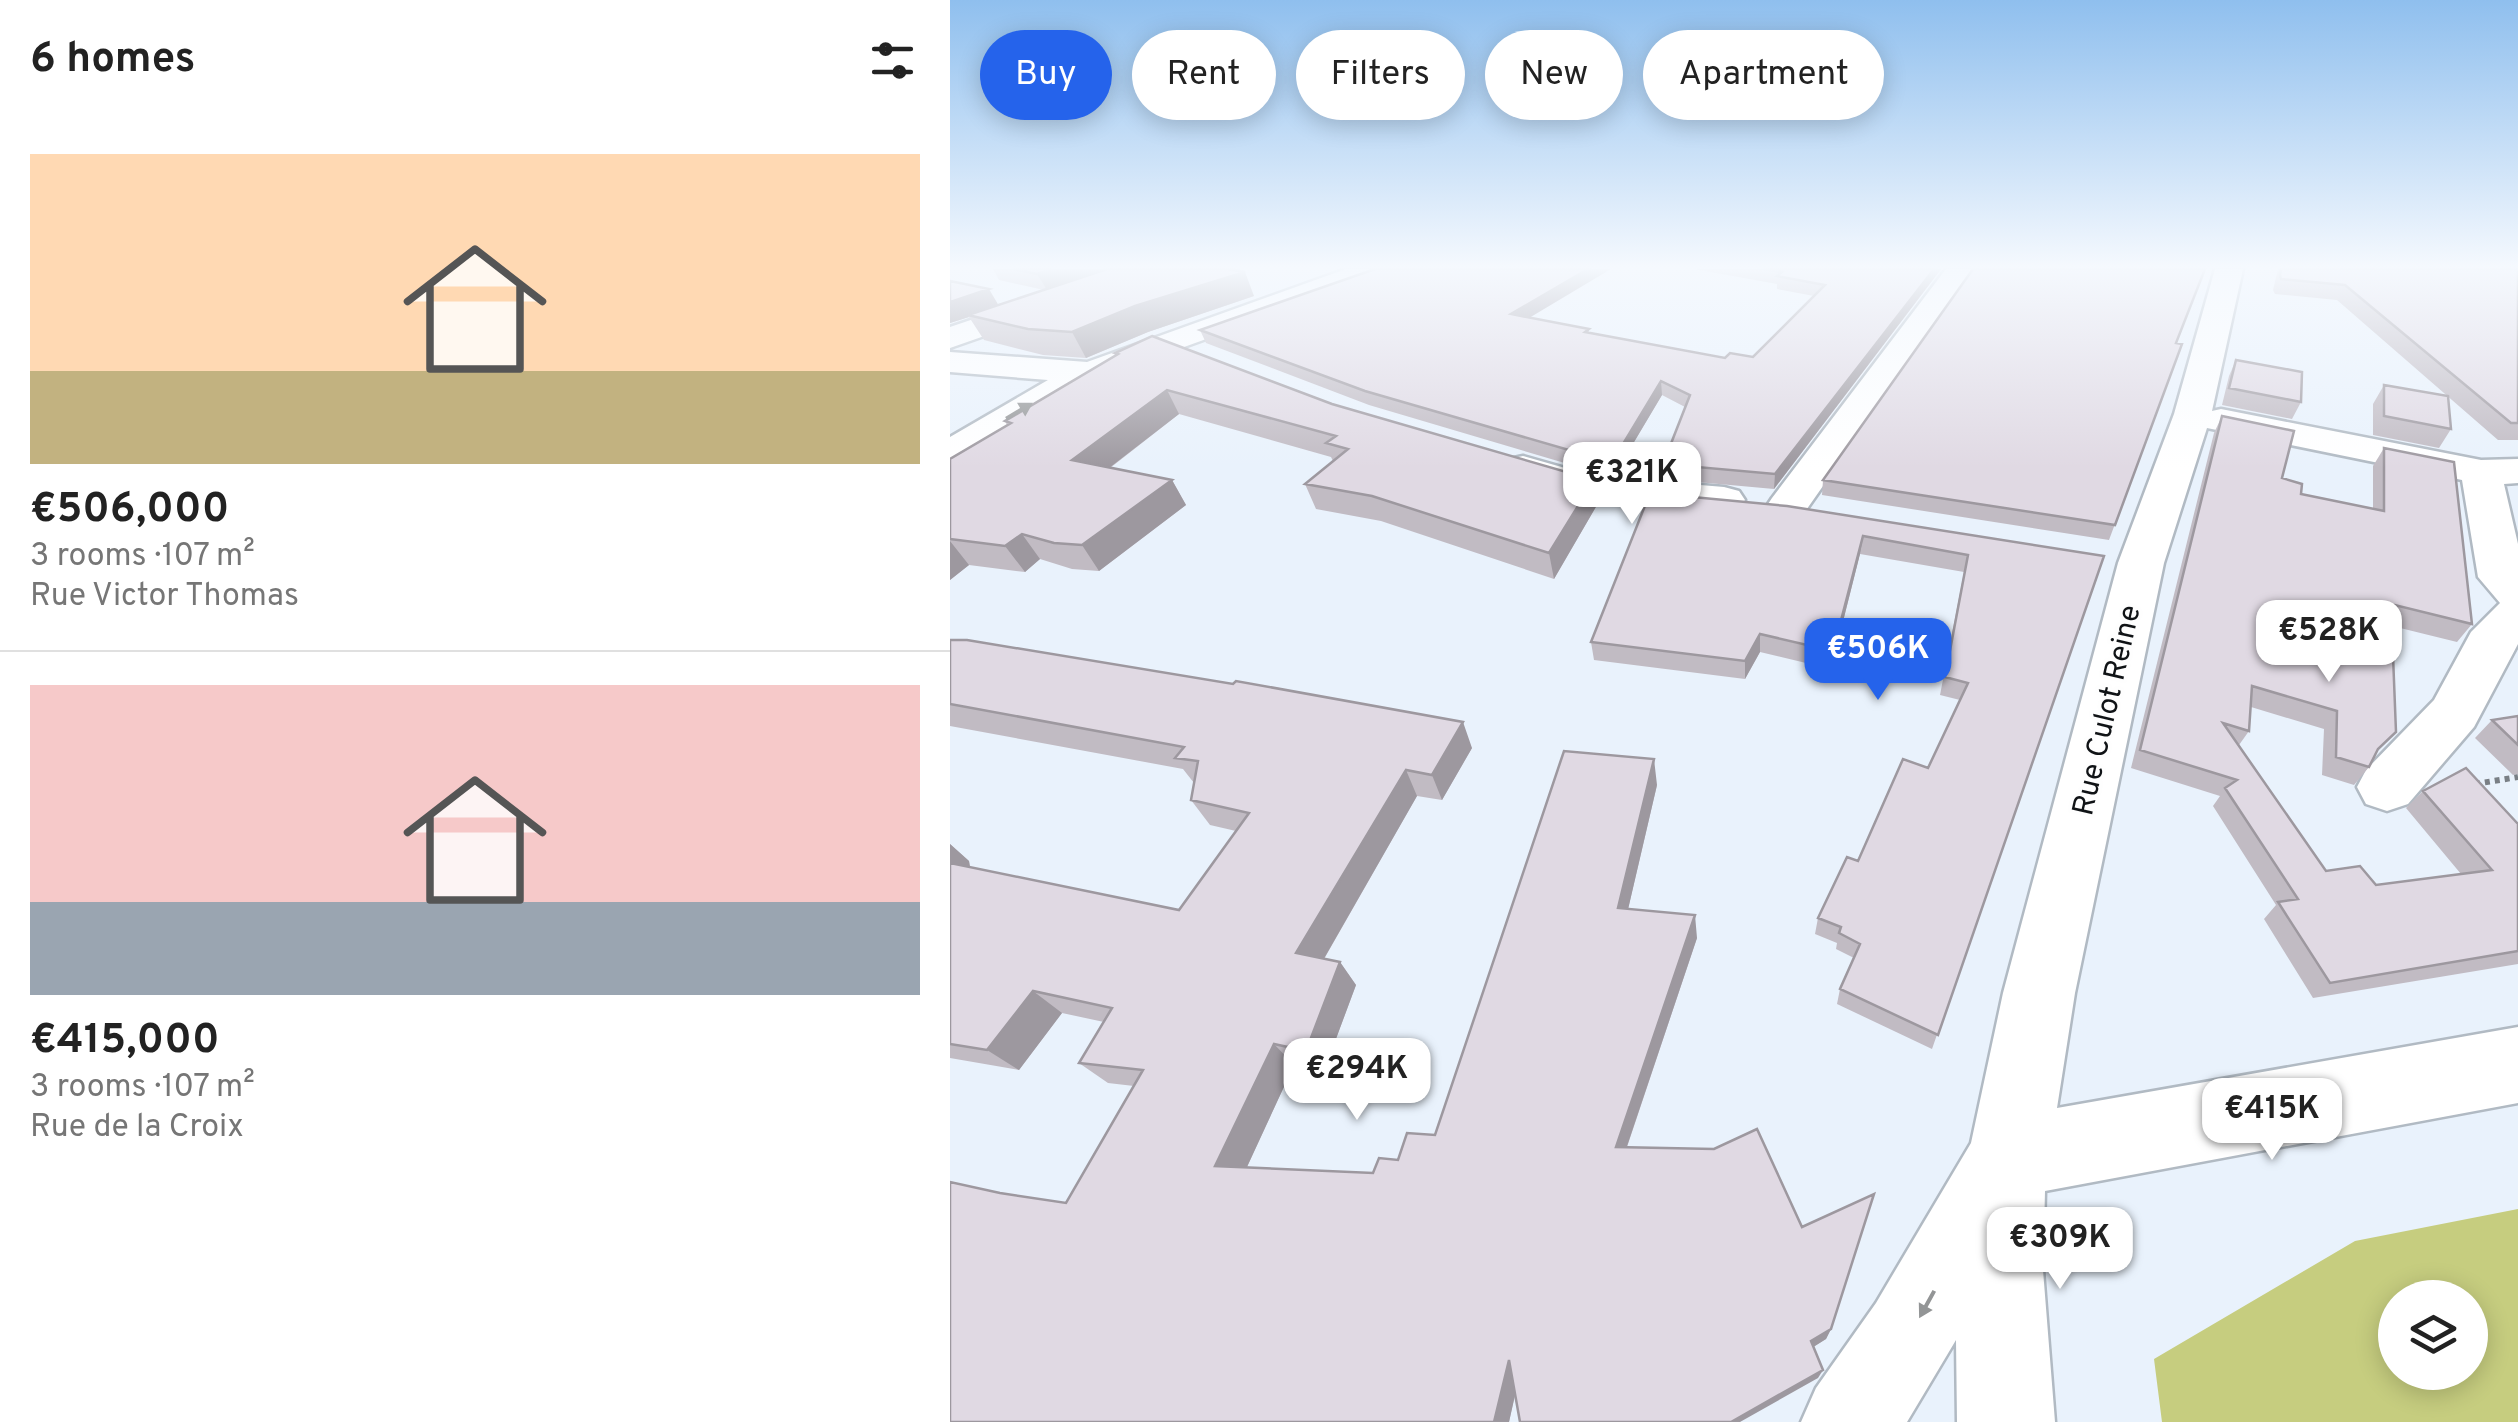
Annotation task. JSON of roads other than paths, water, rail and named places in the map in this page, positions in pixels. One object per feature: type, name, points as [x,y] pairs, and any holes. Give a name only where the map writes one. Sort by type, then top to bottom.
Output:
[{"type":"street","points":[[950,454],[1090,372],[1181,335]]},
{"type":"street","points":[[1482,455],[1590,488],[1806,510],[1918,335]]},
{"type":"street","name":"Rue Culot Reine","points":[[2008,1157],[2126,561],[2193,414],[2213,335]]},
{"type":"street","points":[[1162,342],[1220,365]]},
{"type":"street","points":[[950,362],[1090,372]]},
{"type":"street","points":[[2193,414],[2500,471],[2502,577],[2518,593]]},
{"type":"street","points":[[2387,787],[2455,713],[2489,644],[2518,614]]},
{"type":"street","points":[[2008,1157],[2518,1064]]},
{"type":"street","points":[[1850,1422],[1910,1336],[2008,1157]]},
{"type":"street","points":[[2006,1422],[1999,1270],[2008,1157]]}]
